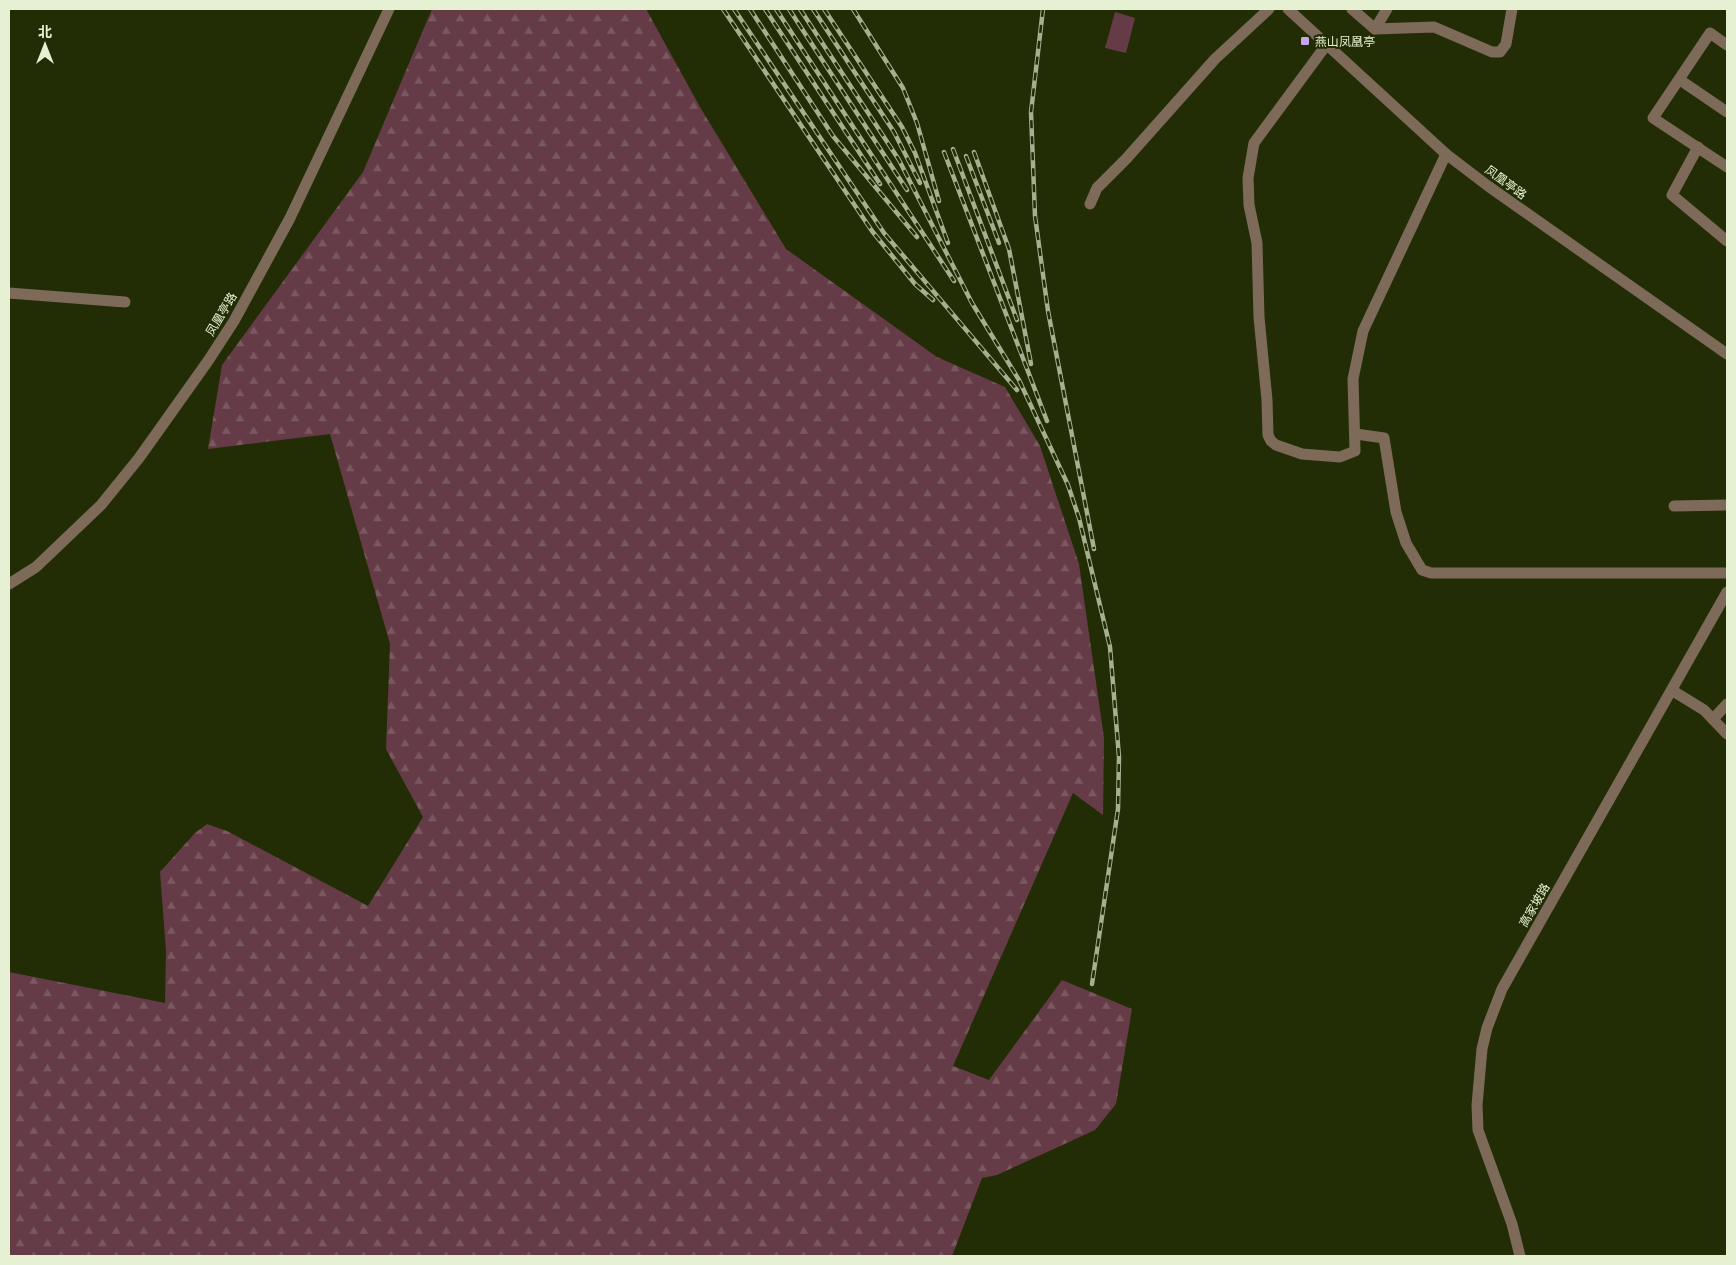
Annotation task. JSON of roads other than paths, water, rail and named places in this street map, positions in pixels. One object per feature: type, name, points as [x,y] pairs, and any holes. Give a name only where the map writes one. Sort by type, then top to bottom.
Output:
[{"type":"street","name":"凤凰亭路","points":[[9,584],[36,567],[101,505],[139,458],[208,361],[234,321],[290,218],[389,9]]},
{"type":"street","points":[[1090,204],[1097,188],[1126,159],[1215,59],[1269,9]]},
{"type":"street","name":"凤凰亭路","points":[[1288,9],[1446,154],[1488,186],[1727,354]]},
{"type":"street","points":[[1352,9],[1375,29],[1434,27],[1492,52],[1500,52],[1506,44],[1512,9]]},
{"type":"street","points":[[1375,29],[1387,9]]},
{"type":"street","points":[[1727,45],[1710,33],[1653,118],[1727,167]]},
{"type":"street","points":[[1327,44],[1254,142],[1248,178],[1249,205],[1257,243],[1261,350],[1271,441],[1302,454],[1340,457],[1355,451],[1356,434],[1352,379],[1364,332],[1446,154]]},
{"type":"street","points":[[1680,80],[1727,112]]},
{"type":"street","points":[[1698,147],[1672,195],[1727,241]]},
{"type":"street","points":[[9,293],[125,302]]},
{"type":"street","points":[[1356,434],[1384,438],[1396,512],[1406,543],[1422,570],[1430,573],[1727,573]]},
{"type":"street","points":[[1674,506],[1727,505]]},
{"type":"street","name":"高家坡路","points":[[1520,1256],[1512,1224],[1478,1130],[1477,1106],[1487,1028],[1502,989],[1727,592]]},
{"type":"street","points":[[1673,691],[1704,710],[1727,734]]},
{"type":"street","points":[[1713,719],[1727,704]]},
{"type":"railway","points":[[723,9],[872,231],[915,284],[933,300]]},
{"type":"railway","points":[[734,9],[884,233],[1017,390]]},
{"type":"railway","points":[[750,9],[833,136],[917,237]]},
{"type":"railway","points":[[765,9],[880,184]]},
{"type":"railway","points":[[776,9],[954,281]]},
{"type":"railway","points":[[789,9],[907,190]]},
{"type":"railway","points":[[800,9],[899,160],[972,303],[1019,380],[1068,485],[1079,518],[1110,647],[1119,757],[1118,809],[1092,984]]},
{"type":"railway","points":[[813,9],[894,132],[920,183]]},
{"type":"railway","points":[[824,9],[902,127],[915,153],[948,243]]},
{"type":"railway","points":[[853,9],[903,88],[917,123],[939,201]]},
{"type":"railway","points":[[1043,9],[1031,112],[1035,216],[1048,311],[1094,549]]},
{"type":"railway","points":[[953,149],[1017,320]]},
{"type":"railway","points":[[944,152],[1047,421]]},
{"type":"railway","points":[[974,152],[1009,249],[1031,364]]},
{"type":"railway","points":[[966,156],[999,243]]},
{"type":"place","name":"燕山凤凰亭","points":[[1305,41]]}]
